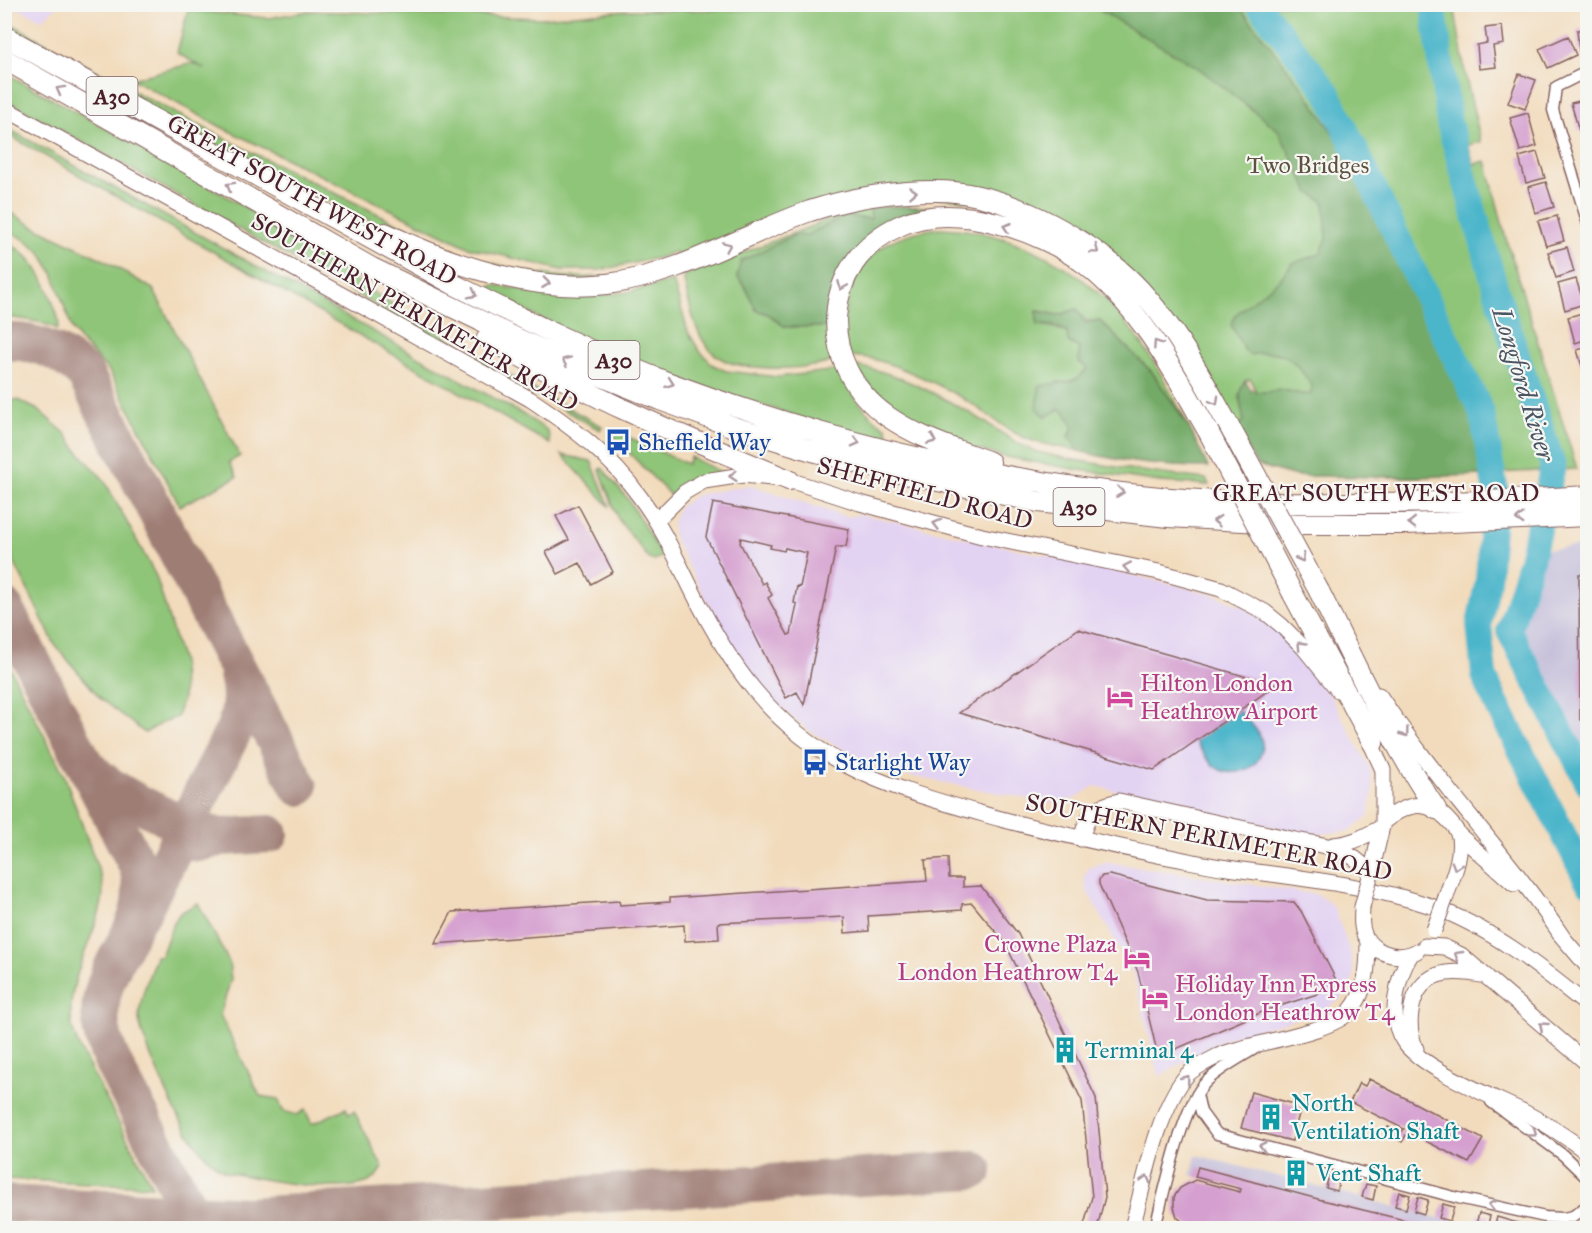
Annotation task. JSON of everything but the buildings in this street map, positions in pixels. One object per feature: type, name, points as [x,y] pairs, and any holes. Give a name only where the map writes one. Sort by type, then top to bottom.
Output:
[{"type":"highway","name":"A30","points":[[4,36],[463,289],[594,351],[666,381],[815,431],[891,451],[1041,482]]},
{"type":"highway","name":"GREAT SOUTH WEST ROAD","points":[[4,59],[372,268],[586,370],[734,427],[886,470],[1038,502],[1168,517],[1296,524],[1470,522],[1579,517]]},
{"type":"highway","points":[[219,155],[396,239],[462,264],[514,278],[574,285],[614,283],[653,275],[809,212],[857,198],[937,190],[965,194],[1001,203],[1065,230],[1089,245],[1124,273],[1150,300],[1189,355],[1319,591],[1386,727],[1413,775],[1436,809]]},
{"type":"highway","points":[[1041,482],[908,429],[870,402],[854,384],[843,362],[838,344],[835,326],[838,294],[861,253],[886,233],[919,219],[939,216],[995,223],[1050,243],[1084,264],[1115,292],[1145,326],[1166,357],[1208,431],[1372,743]]},
{"type":"highway","points":[[372,268],[425,302],[580,389],[688,438],[789,480]]},
{"type":"highway","name":"GREAT SOUTH WEST ROAD","points":[[1041,482],[1169,498],[1297,504],[1419,503],[1583,496]]},
{"type":"street","points":[[1587,71],[1556,87],[1553,110],[1587,224]]},
{"type":"street","name":"SOUTHERN PERIMETER ROAD","points":[[4,108],[530,399],[567,423],[600,451],[640,497],[656,521],[711,626],[759,697],[809,742],[846,765],[903,790],[1081,839],[1224,868],[1300,877],[1401,897],[1432,907],[1462,919],[1535,962],[1587,1006]]},
{"type":"street","points":[[656,521],[685,492],[704,481],[743,475],[789,480]]},
{"type":"street","name":"SHEFFIELD ROAD","points":[[789,480],[860,503],[982,536],[1159,572],[1221,589],[1265,612],[1303,647],[1338,691],[1372,743],[1383,770],[1382,824],[1362,907],[1362,927],[1368,942]]},
{"type":"street","points":[[1349,650],[1394,717],[1538,901],[1564,939]]},
{"type":"street","points":[[1081,839],[1086,819],[1092,812],[1109,803],[1119,801],[1330,846],[1353,856],[1371,873]]},
{"type":"street","points":[[1330,846],[1360,839],[1406,807],[1420,805],[1436,809],[1448,819],[1458,834],[1506,875],[1587,967]]},
{"type":"street","points":[[1368,942],[1392,956],[1411,954],[1425,946],[1434,930],[1459,857],[1458,834]]},
{"type":"street","points":[[1132,1228],[1170,1100],[1188,1074],[1233,1049],[1326,1025],[1349,1012],[1361,994],[1366,976],[1368,942]]},
{"type":"street","points":[[1425,946],[1444,947],[1461,955],[1587,1064]]},
{"type":"street","points":[[1411,954],[1404,965],[1397,992],[1396,1018],[1404,1043],[1421,1058],[1469,1087],[1563,1155],[1587,1179]]},
{"type":"street","name":"SOUTHERN PERIMETER ROAD","points":[[1535,962],[1587,1019]]},
{"type":"street","points":[[1421,1058],[1412,1038],[1409,1020],[1420,987],[1438,975],[1451,972],[1485,976]]},
{"type":"street","points":[[1155,1228],[1171,1167],[1189,1110],[1197,1094],[1206,1082],[1263,1043]]},
{"type":"street","points":[[1469,1087],[1524,1113],[1566,1137],[1587,1153]]},
{"type":"street","points":[[1197,1094],[1201,1113],[1217,1134],[1458,1198],[1545,1217],[1573,1216],[1587,1205]]},
{"type":"shaded area","points":[[12,5],[58,5],[42,20]]},
{"type":"shaded area","points":[[750,485],[847,517],[861,514],[1172,584],[1217,596],[1250,610],[1281,634],[1308,664],[1329,694],[1370,768],[1373,791],[1368,817],[1349,831],[1310,835],[1094,786],[1076,798],[1061,803],[1045,802],[899,774],[869,763],[811,732],[788,714],[759,685],[733,650],[674,539],[672,524],[678,508],[696,495]]},
{"type":"shaded area","points":[[1587,546],[1587,755],[1518,631],[1546,549]]},
{"type":"shaded area","points":[[1106,862],[1319,895],[1334,907],[1351,954],[1354,976],[1348,991],[1340,1000],[1320,1012],[1225,1039],[1159,1076],[1134,975],[1086,889],[1084,877],[1089,868]]},
{"type":"shaded area","points":[[1196,1155],[1477,1228],[1393,1228],[1191,1175]]},
{"type":"green space","name":"Two Bridges","points":[[823,4],[1454,5],[1466,78],[1481,142],[1468,145],[1474,164],[1486,161],[1507,242],[1577,469],[1414,477],[1296,476],[1250,379],[1245,381],[1239,396],[1244,421],[1235,428],[1171,322],[1034,210],[884,190],[679,262],[676,251],[662,257],[600,270],[561,270],[468,247],[223,128],[132,79],[193,63],[205,69],[177,53],[188,10],[268,18],[309,11],[542,18],[627,10],[786,10]]},
{"type":"green space","points":[[1092,5],[1238,5],[1302,87],[1341,144],[1392,241],[1451,356],[1472,412],[1485,475],[1296,476],[1257,465],[1235,428],[1244,421],[1240,395],[1245,381],[1252,391],[1261,392],[1281,390],[1311,394],[1312,386],[1294,362],[1287,357],[1272,353],[1250,355],[1245,351],[1231,325],[1235,315],[1280,279],[1293,263],[1320,254],[1327,238],[1324,202],[1309,192],[1278,130],[1197,67]]},
{"type":"green space","points":[[4,20],[142,96],[253,153],[456,252],[516,269],[557,276],[619,275],[669,263],[670,265],[616,277],[564,280],[526,277],[478,266],[453,257],[404,237],[335,204],[169,120],[5,31]]},
{"type":"green space","points":[[4,72],[202,182],[325,254],[363,286],[529,387],[602,426],[600,430],[5,99]]},
{"type":"green space","points":[[5,127],[524,415],[548,431],[550,444],[5,133]]},
{"type":"green space","points":[[892,206],[952,208],[872,236],[828,327],[785,327],[768,314],[756,310],[746,288],[737,276],[741,261],[794,235],[805,236],[845,216],[871,219],[870,208]]},
{"type":"green space","points":[[870,208],[872,219],[845,216],[805,236],[794,235],[742,261],[737,276],[746,288],[756,310],[768,314],[785,327],[828,327],[833,361],[794,368],[753,367],[728,362],[705,344],[691,311],[683,276],[843,214]]},
{"type":"green space","points":[[5,209],[33,226],[104,260],[153,289],[240,456],[229,462],[237,477],[180,506],[109,371],[72,329],[53,273],[41,253],[26,240],[5,229]]},
{"type":"green space","points":[[941,228],[969,231],[1023,246],[1049,258],[1095,290],[1115,310],[1141,343],[1189,427],[1152,372],[1099,320],[1083,321],[1037,311],[1037,325],[1058,329],[1070,336],[1079,349],[1087,368],[1074,380],[1056,382],[1059,409],[1064,411],[1073,426],[1069,437],[1079,451],[1018,435],[974,405],[909,372],[875,360],[848,357],[844,325],[846,309],[855,278],[864,265],[875,253],[894,240],[914,233]]},
{"type":"green space","points":[[5,241],[23,253],[42,277],[57,315],[58,329],[39,322],[5,317]]},
{"type":"green space","points":[[673,281],[688,332],[699,350],[713,365],[726,371],[778,377],[838,370],[865,410],[887,428],[889,439],[882,443],[659,373],[490,295],[487,289],[494,285],[544,293],[594,295],[628,292]]},
{"type":"green space","points":[[1077,309],[1086,323],[1099,320],[1152,372],[1189,427],[1208,467],[1143,463],[1079,451],[1069,437],[1073,426],[1064,411],[1059,409],[1046,417],[1037,409],[1039,386],[1072,381],[1087,368],[1079,362],[1079,348],[1068,342],[1067,331],[1054,326],[1037,325],[1037,311],[1059,315]]},
{"type":"green space","points":[[851,366],[883,372],[918,386],[980,419],[1013,441],[1035,451],[1121,468],[1206,479],[1209,485],[1160,482],[1073,469],[1001,456],[936,438],[891,415]]},
{"type":"green space","points":[[5,400],[18,400],[38,410],[66,434],[104,480],[156,576],[182,662],[183,698],[177,717],[145,733],[101,699],[55,645],[13,560],[5,533]]},
{"type":"green space","points":[[613,430],[687,464],[690,457],[725,474],[671,496],[610,433]]},
{"type":"green space","points":[[562,455],[591,461],[610,507]]},
{"type":"green space","points":[[602,468],[628,499],[662,556],[654,561],[649,559],[618,519],[600,470]]},
{"type":"green space","points":[[5,658],[65,777],[101,877],[103,898],[100,911],[73,990],[72,1027],[80,1049],[152,1186],[5,1179]]},
{"type":"green space","points":[[198,903],[229,962],[231,979],[220,1015],[260,1096],[278,1099],[283,1111],[297,1115],[305,1110],[312,1124],[346,1108],[349,1114],[354,1111],[383,1168],[371,1181],[352,1186],[316,1186],[226,1172],[207,1157],[187,1131],[157,1071],[144,1039],[139,1018],[143,994],[156,956],[161,956],[173,924],[180,913]]},
{"type":"water","points":[[1239,711],[1260,736],[1262,752],[1254,765],[1247,769],[1239,772],[1223,771],[1210,762],[1195,741]]},
{"type":"waterway","points":[[1258,4],[1328,93],[1482,413],[1495,487],[1488,580],[1479,624],[1484,675],[1496,703],[1588,882]]},
{"type":"waterway","name":"Longford River","points":[[1433,4],[1449,123],[1496,290],[1553,466],[1531,560],[1509,631],[1588,783]]},
{"type":"taxiway","points":[[4,342],[38,345],[67,359],[85,374],[299,787]]},
{"type":"taxiway","points":[[4,607],[138,867],[141,887],[140,905],[136,920],[107,978],[101,1002],[101,1027],[116,1069],[199,1228]]},
{"type":"taxiway","points":[[142,912],[236,726],[241,701],[238,675]]},
{"type":"taxiway","points":[[93,772],[118,791],[154,811],[192,828],[222,837]]},
{"type":"taxiway","points":[[198,843],[222,837],[270,834]]},
{"type":"taxiway","points":[[4,1204],[248,1216],[974,1170]]},
{"type":"place","name":"Sheffield Way","points":[[618,442]]},
{"type":"place","name":"Hilton London Heathrow Airport","points":[[1120,697]]},
{"type":"place","name":"Starlight Way","points":[[815,762]]},
{"type":"place","name":"Crowne Plaza London Heathrow T4","points":[[1137,958]]},
{"type":"place","name":"Holiday Inn Express London Heathrow T4","points":[[1155,998]]},
{"type":"place","name":"Terminal 4","points":[[1065,1050]]},
{"type":"place","name":"North Ventilation Shaft","points":[[1271,1117]]},
{"type":"place","name":"Vent Shaft","points":[[1296,1173]]}]
